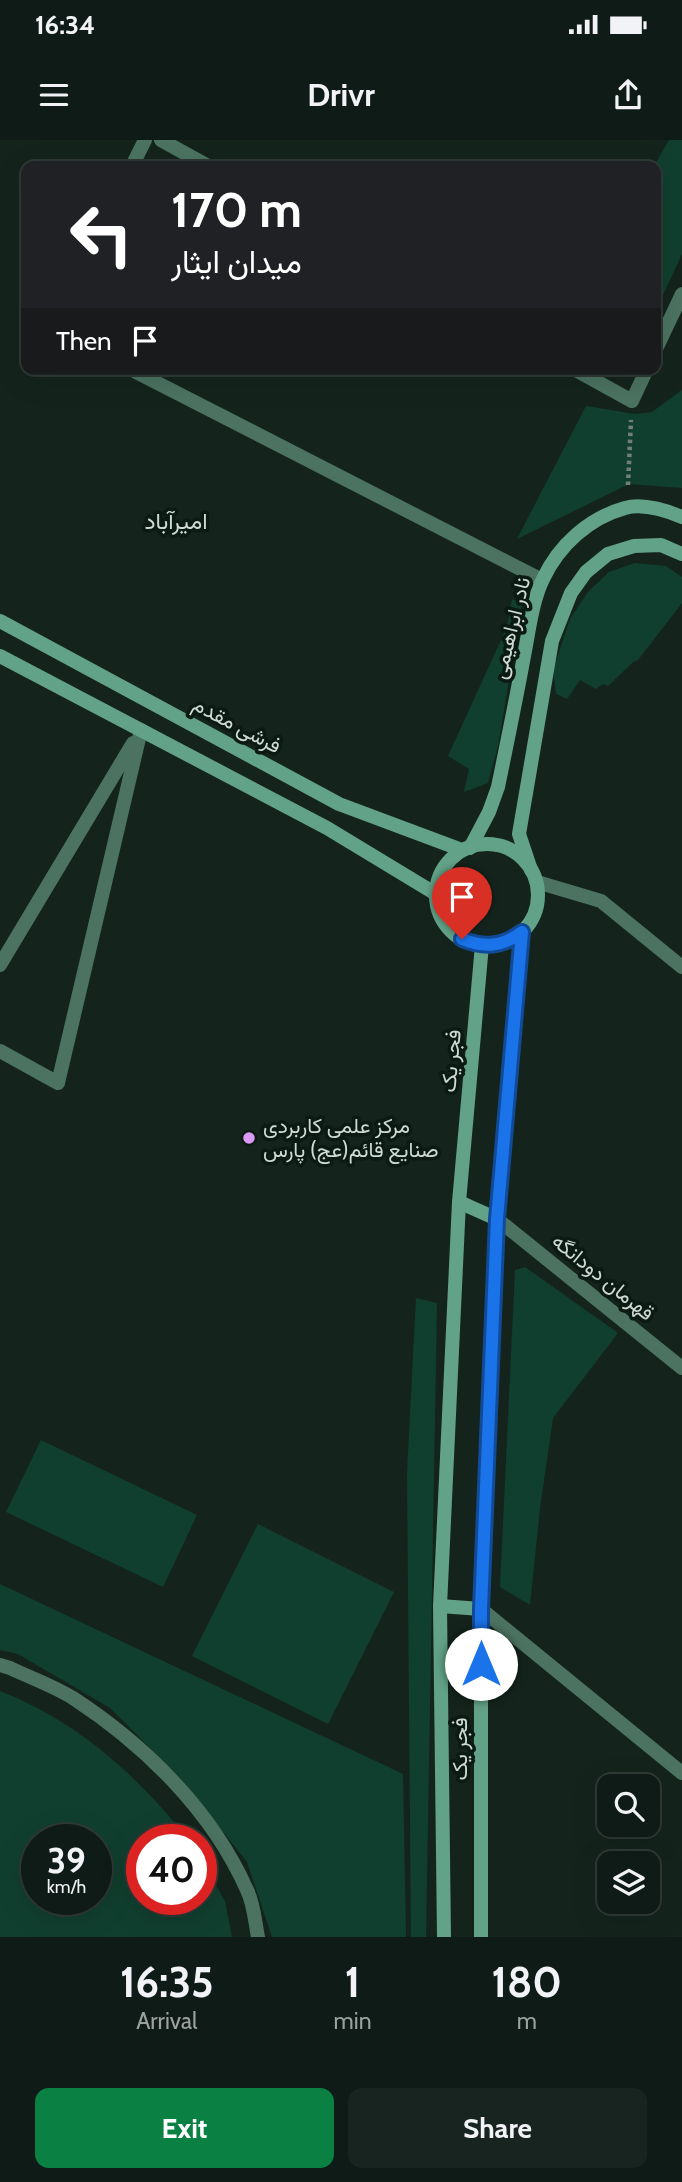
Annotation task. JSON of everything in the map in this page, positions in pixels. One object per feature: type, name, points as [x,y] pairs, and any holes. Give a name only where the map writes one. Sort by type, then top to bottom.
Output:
[{"type":"street","points":[[134,161],[145,140]]},
{"type":"street","points":[[161,140],[199,161]]},
{"type":"street","points":[[661,338],[682,294]]},
{"type":"street","points":[[142,375],[542,580]]},
{"type":"street","points":[[585,375],[632,401],[644,375]]},
{"type":"street","name":"نادر ابراهیمی","points":[[466,849],[489,812],[498,787],[533,611],[542,580],[555,557],[572,537],[598,520],[627,507],[654,507],[682,517]]},
{"type":"street","name":"نادر ابراهیمی","points":[[534,876],[519,834],[522,808],[552,641],[571,593],[586,572],[608,554],[634,546],[661,545],[682,554]]},
{"type":"street","name":"فرشی مقدم","points":[[0,621],[339,804],[466,849]]},
{"type":"street","points":[[0,656],[327,828],[436,894]]},
{"type":"street","points":[[0,965],[141,730]]},
{"type":"street","points":[[0,1051],[58,1083],[141,730]]},
{"type":"street","points":[[493,845],[508,848],[521,858],[534,876],[536,908],[531,921],[522,932],[501,944],[482,945],[462,939],[451,931],[438,908],[436,894],[443,869],[466,849],[493,845]]},
{"type":"street","points":[[534,876],[601,901],[682,967]]},
{"type":"street","name":"فجر یک","points":[[481,1937],[481,1609],[497,1219],[522,932]]},
{"type":"street","name":"فجر یک","points":[[444,1937],[440,1606],[459,1202],[482,945]]},
{"type":"street","points":[[459,1202],[497,1219]]},
{"type":"street","name":"قهرمان دودانگه","points":[[497,1219],[682,1368]]},
{"type":"street","points":[[440,1606],[481,1609],[682,1773]]},
{"type":"street","points":[[0,1665],[71,1697],[128,1739],[174,1782],[218,1836],[248,1892],[258,1937]]},
{"type":"path","points":[[627,507],[632,401]]},
{"type":"green space","points":[[669,140],[682,140],[682,254],[661,299],[661,161],[657,161]]},
{"type":"green space","points":[[682,390],[682,488],[629,484],[517,539],[586,406],[635,414],[652,412]]},
{"type":"green space","points":[[635,563],[666,566],[682,577],[682,603],[638,660],[608,686],[603,684],[596,689],[580,680],[567,699],[556,694],[553,670],[570,619],[588,592],[609,572]]},
{"type":"green space","points":[[512,599],[522,604],[498,746],[488,783],[464,792],[469,769],[448,756],[507,627]]},
{"type":"green space","points":[[525,1267],[618,1333],[553,1418],[530,1605],[500,1587],[515,1270]]},
{"type":"green space","points":[[416,1298],[437,1303],[426,1937],[411,1937],[407,1473]]},
{"type":"green space","points":[[41,1440],[197,1515],[163,1587],[6,1512]]},
{"type":"green space","points":[[258,1524],[394,1592],[328,1724],[192,1656]]},
{"type":"green space","points":[[0,1584],[403,1774],[406,1937],[272,1937],[247,1862],[180,1778],[110,1708],[18,1654],[0,1650]]},
{"type":"green space","points":[[0,1691],[55,1718],[104,1752],[148,1793],[176,1824],[126,1824],[126,1915],[217,1915],[217,1887],[225,1901],[232,1937],[0,1937]]},
{"type":"place","name":"مرکز علمی کاربردی صنایع قائم(عج) پارس","points":[[249,1138]]},
{"type":"district","name":"امیرآباد","points":[[176,521]]},
{"type":"route","points":[[462,939],[488,946],[501,944],[522,932],[497,1219],[481,1664]]}]
